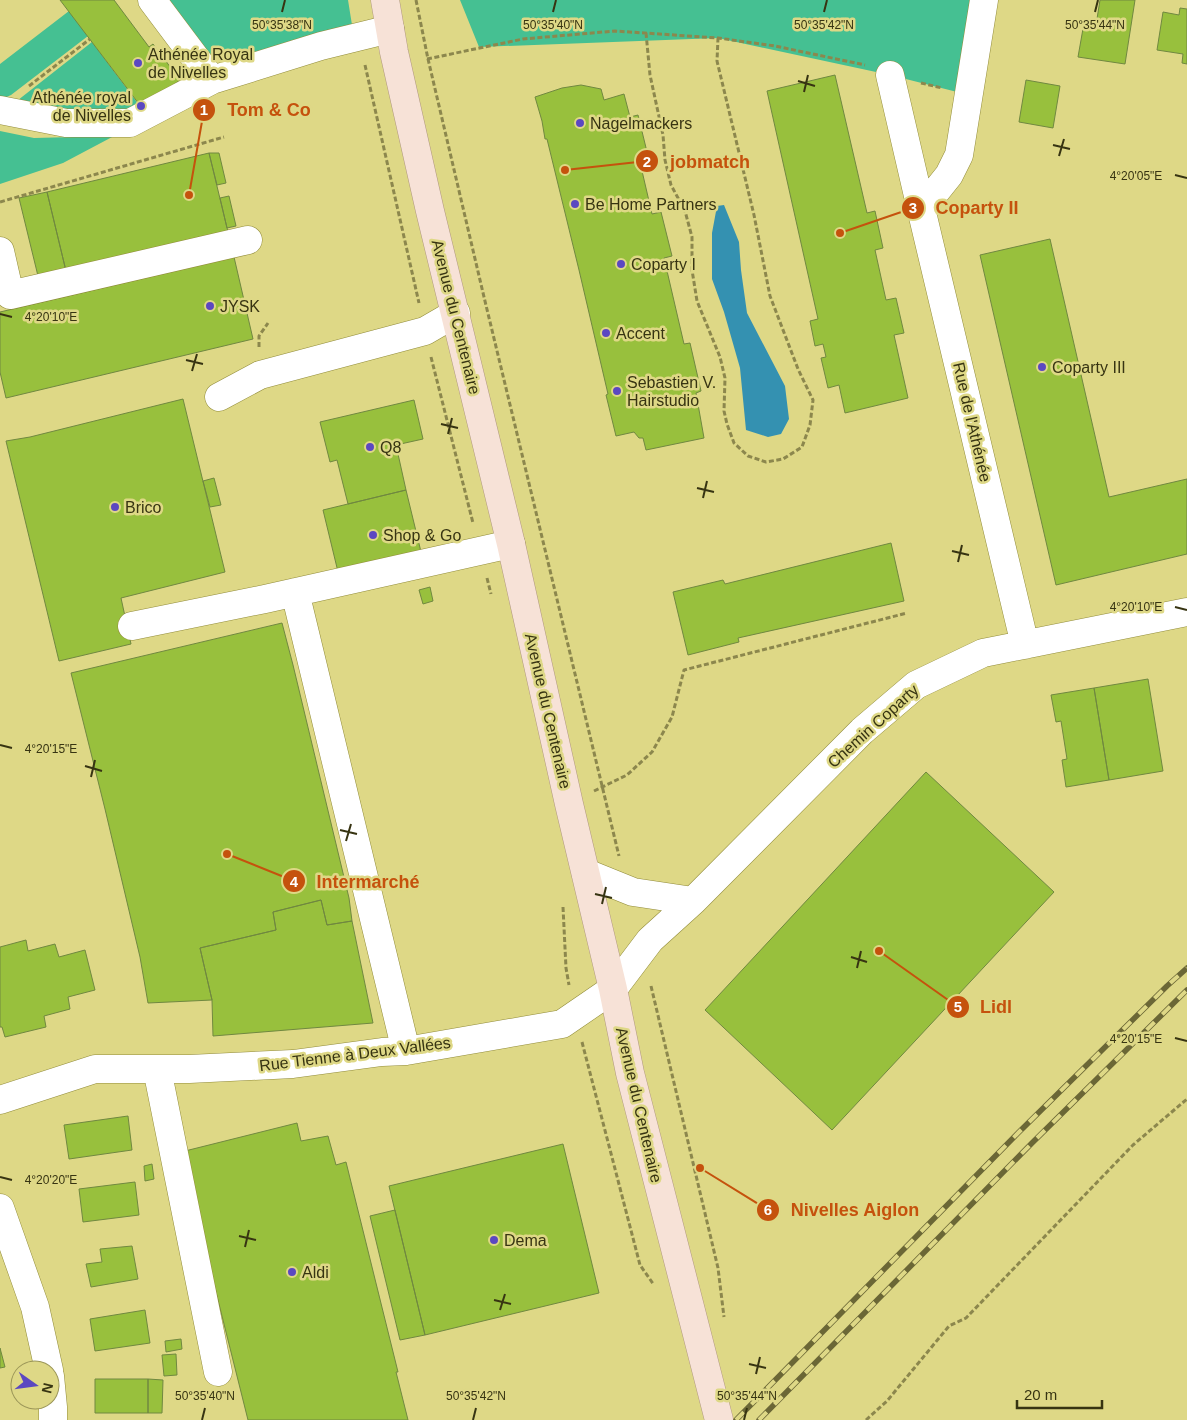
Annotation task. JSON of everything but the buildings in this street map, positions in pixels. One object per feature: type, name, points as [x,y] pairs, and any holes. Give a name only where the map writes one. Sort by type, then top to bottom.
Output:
[{"type":"main road","name":"Avenue du Centenaire","points":[[385,0],[430,211],[511,544],[613,989],[630,1073],[719,1420]]},
{"type":"street","points":[[152,0],[212,80]]},
{"type":"street","points":[[919,200],[938,190],[949,175],[959,155],[984,0]]},
{"type":"street","points":[[0,110],[66,123],[130,123],[212,80],[321,46],[390,29]]},
{"type":"street","name":"Rue de l'Athénée","points":[[890,75],[1024,645]]},
{"type":"street","points":[[0,251],[10,295],[248,240]]},
{"type":"street","points":[[219,397],[260,375],[425,331],[456,313]]},
{"type":"street","points":[[132,626],[265,599],[511,544]]},
{"type":"street","points":[[295,592],[406,1051]]},
{"type":"street","name":"Chemin Coparty","points":[[613,989],[643,949],[662,928],[693,901],[862,731],[916,685],[983,653],[1187,612]]},
{"type":"street","points":[[586,873],[632,892],[693,901]]},
{"type":"street","name":"Rue Tienne à Deux Vallées","points":[[0,1100],[95,1069],[157,1069],[293,1064],[382,1052],[406,1051],[562,1024],[613,989]]},
{"type":"street","points":[[157,1069],[218,1372]]},
{"type":"street","points":[[0,1208],[35,1307],[47,1360]]},
{"type":"path","points":[[416,0],[484,297],[627,890]]},
{"type":"path","points":[[437,57],[522,39],[615,31],[718,38],[775,46],[864,65],[890,75],[969,95]]},
{"type":"path","points":[[646,33],[650,75],[663,135],[665,160],[671,185],[685,211],[692,236],[692,270],[697,301],[720,357],[725,378],[724,411],[727,424],[734,443],[748,456],[766,462],[783,459],[802,447],[810,426],[813,400],[798,369],[770,296],[754,215],[717,61],[718,38]]},
{"type":"path","points":[[360,36],[364,65],[425,331],[492,599]]},
{"type":"path","points":[[22,91],[90,39]]},
{"type":"path","points":[[0,202],[224,137]]},
{"type":"path","points":[[259,336],[268,323]]},
{"type":"path","points":[[603,787],[626,775],[652,752],[672,717],[684,670],[907,613]]},
{"type":"path","points":[[562,904],[566,968],[576,1014],[640,1265],[658,1290]]},
{"type":"path","points":[[643,949],[718,1268],[725,1325]]},
{"type":"path","points":[[866,1420],[887,1401],[950,1326],[966,1318],[1133,1145],[1187,1099]]},
{"type":"green space","points":[[166,0],[348,0],[352,25],[248,58],[215,57],[204,50]]},
{"type":"green space","points":[[460,0],[984,0],[969,95],[890,75],[718,38],[479,47]]},
{"type":"green space","points":[[69,11],[88,36],[11,95],[0,100],[0,64]]},
{"type":"green space","points":[[92,42],[142,109],[109,112],[66,112],[13,104]]},
{"type":"green space","points":[[0,131],[34,138],[114,136],[63,163],[0,184]]},
{"type":"water","points":[[724,205],[739,242],[747,313],[785,386],[789,419],[781,434],[768,437],[746,430],[740,368],[724,312],[712,279],[712,233],[717,206]]},
{"type":"railway","points":[[736,1420],[1019,1132],[1187,968]]},
{"type":"railway","points":[[759,1420],[1032,1143],[1187,990]]},
{"type":"place","name":"Athénée Royal de Nivelles","points":[[138,63]]},
{"type":"place","name":"Athénée royal de Nivelles","points":[[141,106]]},
{"type":"place","name":"Nagelmackers","points":[[580,123]]},
{"type":"place","name":"jobmatch","points":[[565,170]]},
{"type":"place","name":"Tom & Co","points":[[189,195]]},
{"type":"place","name":"Be Home Partners","points":[[575,204]]},
{"type":"place","name":"Coparty II","points":[[840,233]]},
{"type":"place","name":"Coparty I","points":[[621,264]]},
{"type":"place","name":"JYSK","points":[[210,306]]},
{"type":"place","name":"Accent","points":[[606,333]]},
{"type":"place","name":"Coparty III","points":[[1042,367]]},
{"type":"place","name":"Sebastien V. Hairstudio","points":[[617,391]]},
{"type":"place","name":"Q8","points":[[370,447]]},
{"type":"place","name":"Brico","points":[[115,507]]},
{"type":"place","name":"Shop & Go","points":[[373,535]]},
{"type":"place","name":"Intermarché","points":[[227,854]]},
{"type":"place","name":"Lidl","points":[[879,951]]},
{"type":"place","name":"Nivelles Aiglon","points":[[700,1168]]},
{"type":"place","name":"Dema","points":[[494,1240]]},
{"type":"place","name":"Aldi","points":[[292,1272]]}]
